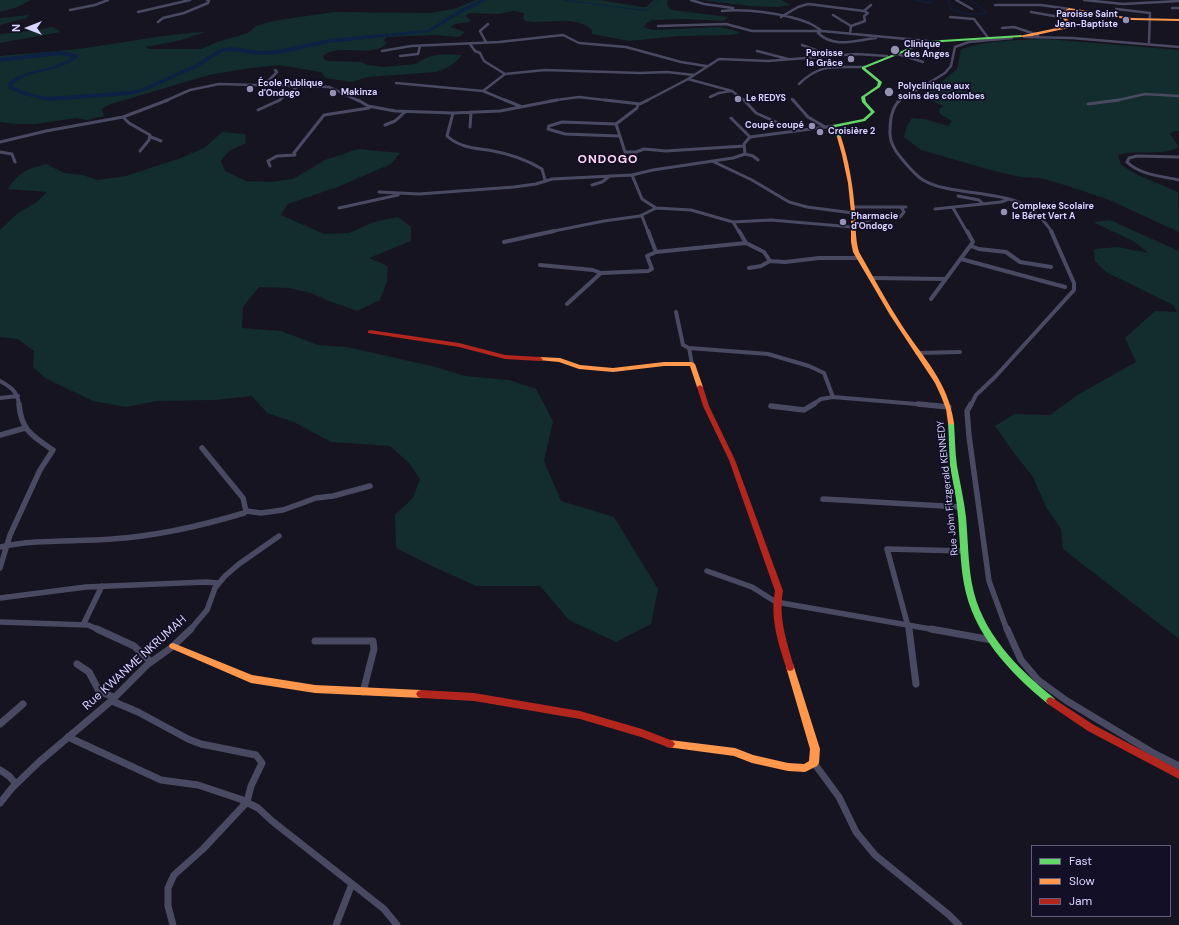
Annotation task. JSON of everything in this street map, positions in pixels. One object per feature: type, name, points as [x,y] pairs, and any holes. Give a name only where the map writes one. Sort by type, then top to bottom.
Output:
[{"type":"street","points":[[70,10],[96,5],[108,0]]},
{"type":"street","points":[[138,12],[190,0]]},
{"type":"street","points":[[158,22],[163,18],[184,13],[208,3],[209,0],[207,0]]},
{"type":"street","points":[[691,0],[697,3],[722,5],[781,17],[809,24],[821,31]]},
{"type":"street","points":[[956,0],[972,9]]},
{"type":"street","points":[[1084,0],[1123,4],[1153,1],[1179,1]]},
{"type":"street","points":[[781,17],[798,7],[808,4],[864,11],[868,13],[864,16],[865,21],[851,26]]},
{"type":"street","points":[[864,11],[871,5]]},
{"type":"street","points":[[995,5],[1041,5],[1124,18],[1179,20]]},
{"type":"street","points":[[1172,8],[1179,8]]},
{"type":"street","points":[[722,11],[736,9]]},
{"type":"street","points":[[1002,28],[1014,27],[1037,34],[1048,30],[1067,27],[1068,23],[1062,14],[1069,9]]},
{"type":"street","points":[[1116,9],[1145,11],[1150,13],[1149,42]]},
{"type":"street","points":[[1031,12],[1065,18]]},
{"type":"street","points":[[833,15],[851,26]]},
{"type":"street","points":[[950,17],[974,19],[980,24],[983,33],[989,39]]},
{"type":"street","points":[[486,42],[480,31],[488,24]]},
{"type":"street","points":[[658,26],[726,24],[752,31],[821,31],[928,41],[989,39],[1037,34],[1067,36]]},
{"type":"street","points":[[850,34],[851,26]]},
{"type":"street","points":[[821,31],[818,33],[827,40],[847,42],[858,42],[874,38],[901,38]]},
{"type":"street","points":[[382,51],[395,48],[470,44],[563,35],[579,43],[626,47],[682,62],[706,66]]},
{"type":"street","points":[[1179,47],[1043,36],[969,42],[954,47],[951,66],[945,72],[896,103],[892,113],[889,137],[892,144],[917,176],[925,181],[937,185],[1010,199],[1029,208],[1043,220],[1054,237],[1066,261],[1074,283],[1074,290],[995,378],[976,395],[967,411],[989,581],[1009,636],[1021,660],[1038,680],[1067,702],[1155,754],[1179,766]]},
{"type":"street","points":[[799,84],[809,74],[821,68],[865,67],[890,55],[917,47],[928,41]]},
{"type":"street","points":[[470,44],[475,51],[480,53],[484,61],[505,74],[545,70],[640,73],[667,72],[694,75]]},
{"type":"street","points":[[802,44],[832,56]]},
{"type":"street","points":[[400,56],[418,54],[420,46]]},
{"type":"street","points":[[757,51],[792,60]]},
{"type":"street","points":[[270,166],[268,161],[270,158],[295,155],[294,152],[324,115],[371,107],[405,112],[453,113],[502,111],[579,98],[638,104],[688,79],[719,59],[746,61],[792,60],[856,54],[890,55],[923,62]]},
{"type":"street","points":[[745,154],[745,140],[750,137],[794,130],[834,126],[869,117],[873,112],[864,102],[863,97],[879,86],[880,82],[864,70],[865,67]]},
{"type":"street","points":[[263,86],[277,72],[275,70]]},
{"type":"street","points":[[501,71],[512,74]]},
{"type":"street","points":[[483,91],[505,74]]},
{"type":"street","points":[[688,79],[732,91],[740,96],[756,114],[794,130]]},
{"type":"street","points":[[396,83],[483,91],[523,107]]},
{"type":"street","points":[[0,142],[46,131],[123,117],[164,102],[187,91],[203,87],[231,84],[329,87],[349,95],[371,107]]},
{"type":"street","points":[[258,110],[277,102],[297,87]]},
{"type":"street","points":[[710,97],[719,93],[732,91]]},
{"type":"street","points":[[1088,104],[1114,101],[1145,94],[1179,96]]},
{"type":"street","points":[[792,99],[808,117],[825,127]]},
{"type":"street","points":[[619,136],[565,134],[550,130],[548,127],[562,122],[616,124],[637,108],[638,104]]},
{"type":"street","points":[[386,125],[395,121],[405,112]]},
{"type":"street","points":[[470,127],[471,112]]},
{"type":"street","points":[[453,113],[447,136],[451,140],[462,146],[505,154],[537,166],[542,169],[545,180]]},
{"type":"street","points":[[123,117],[129,123],[151,137],[161,141]]},
{"type":"street","points":[[731,118],[750,137]]},
{"type":"street","points":[[616,124],[625,152],[644,149],[666,152],[744,146]]},
{"type":"street","name":"Rue John Fitzgerald KENNEDY","points":[[834,126],[848,171],[853,210],[852,240],[859,258],[898,325],[935,378],[946,397],[949,407],[951,415],[954,465],[970,596],[978,617],[992,640],[1030,684],[1058,707],[1094,730],[1179,775]]},
{"type":"street","points":[[140,151],[151,137]]},
{"type":"street","points":[[0,152],[12,154],[16,162]]},
{"type":"street","points":[[339,208],[359,206],[380,198],[408,194],[514,187],[536,184],[545,180],[632,175],[653,170],[733,158],[745,154],[753,156],[758,160]]},
{"type":"street","points":[[1179,157],[1138,156],[1129,158],[1127,162],[1137,169],[1179,180]]},
{"type":"street","points":[[712,161],[758,183],[789,202],[807,207],[853,210],[906,207]]},
{"type":"street","points":[[632,175],[641,199],[647,205],[656,208],[698,211],[732,222],[771,220],[852,225],[863,223],[875,217],[900,217],[904,212],[901,207]]},
{"type":"street","points":[[592,185],[602,182],[610,176]]},
{"type":"street","points":[[379,192],[408,194]]},
{"type":"street","points":[[958,196],[979,200],[983,204]]},
{"type":"street","points":[[935,209],[1001,202],[1010,199]]},
{"type":"street","points":[[504,242],[604,221],[642,216],[656,208]]},
{"type":"street","points":[[931,299],[973,242],[953,208]]},
{"type":"street","points":[[642,216],[656,252]]},
{"type":"street","points":[[732,222],[746,243],[764,252],[770,261]]},
{"type":"street","points":[[540,266],[593,270],[601,273],[650,270],[652,269],[647,256],[656,252],[746,243]]},
{"type":"street","points":[[971,246],[981,250],[1005,252],[1010,254],[1013,259],[1050,267]]},
{"type":"street","points":[[749,268],[761,266],[770,261],[785,262],[819,258],[859,258]]},
{"type":"street","points":[[961,259],[1065,287]]},
{"type":"street","points":[[567,304],[601,273]]},
{"type":"street","points":[[871,278],[945,279]]},
{"type":"street","points":[[676,312],[683,345],[689,348],[768,354],[815,368],[826,376],[833,397]]},
{"type":"street","points":[[370,332],[459,345],[505,357],[560,360],[579,367],[613,370],[664,364],[692,364]]},
{"type":"street","points":[[689,348],[692,364],[709,413],[732,460],[780,591],[776,602],[781,636],[815,749],[814,763],[839,797],[856,832],[875,855],[959,925]]},
{"type":"street","points":[[917,353],[960,352]]},
{"type":"street","points":[[0,381],[14,388],[18,396],[25,428],[53,450],[40,470],[3,546],[0,568]]},
{"type":"street","points":[[0,398],[18,396]]},
{"type":"street","points":[[771,406],[804,410],[821,399],[833,397],[949,407]]},
{"type":"street","points":[[0,435],[25,428]]},
{"type":"street","points":[[202,448],[243,498],[246,511]]},
{"type":"street","points":[[3,546],[52,540],[112,539],[162,533],[210,523],[246,511],[262,513],[283,510],[311,499],[370,486]]},
{"type":"street","points":[[823,499],[931,504],[960,507]]},
{"type":"street","points":[[0,598],[102,586],[206,582],[218,583],[279,536]]},
{"type":"street","points":[[916,684],[908,626],[887,550],[965,551]]},
{"type":"street","points":[[707,571],[752,587],[776,602],[992,640]]},
{"type":"street","name":"Rue KWANME NKRUMAH","points":[[0,803],[16,784],[68,737],[112,701],[151,662],[173,646],[204,615],[212,601],[218,583]]},
{"type":"street","points":[[83,625],[102,586]]},
{"type":"street","points":[[0,622],[88,625],[134,646],[151,662]]},
{"type":"street","points":[[315,641],[373,640],[374,649],[363,692]]},
{"type":"street","points":[[173,646],[251,679],[315,688],[363,692],[474,697],[580,715],[642,733],[674,746],[735,752],[752,759],[788,767],[805,768],[814,763]]},
{"type":"street","points":[[77,664],[89,672],[97,690],[103,694],[113,697],[112,701],[138,712],[188,739],[201,744],[256,755],[262,763],[251,786],[248,802],[203,849],[174,875],[168,888],[168,906],[173,925]]},
{"type":"street","points":[[0,724],[23,704]]},
{"type":"street","points":[[68,737],[161,780],[198,785],[248,802],[258,808],[272,821],[384,908],[397,925]]},
{"type":"street","points":[[0,770],[9,776],[16,784]]},
{"type":"street","points":[[336,925],[352,884]]},
{"type":"green space","points":[[0,0],[31,0],[15,8],[0,12]]},
{"type":"green space","points":[[475,0],[601,0],[646,7],[654,0],[669,0],[667,1],[668,7],[672,10],[729,17],[723,21],[684,19],[652,20],[643,27],[653,30],[721,27],[740,32],[738,34],[731,35],[680,36],[629,41],[592,34],[592,30],[586,25],[578,22],[525,21],[523,18],[524,13],[513,11],[498,14],[470,13],[465,16],[471,20],[469,22],[455,24],[450,27],[465,32],[459,37],[434,35],[387,37],[383,41],[387,43],[381,48],[374,50],[338,50],[323,56],[324,59],[328,61],[361,62],[368,65],[384,67],[415,64],[435,55],[462,55],[457,61],[436,72],[369,77],[351,82],[326,78],[321,72],[279,65],[250,68],[209,75],[111,104],[104,107],[102,110],[104,116],[87,120],[76,118],[36,124],[0,122],[0,56],[79,49],[163,36],[205,32],[181,40],[146,47],[149,49],[201,49],[220,41],[248,33],[256,26],[273,21],[334,12],[431,13],[457,8]]},
{"type":"green space","points":[[700,0],[781,0],[791,5],[776,7],[750,6]]},
{"type":"green space","points":[[29,15],[27,18],[0,25],[0,18]]},
{"type":"green space","points":[[53,27],[61,32],[0,43],[0,34]]},
{"type":"green space","points":[[1047,39],[1179,50],[1179,131],[1174,131],[1170,134],[1179,147],[1164,152],[1126,153],[1118,155],[1121,165],[1138,175],[1178,192],[1179,232],[1109,200],[1040,178],[1020,177],[994,171],[921,150],[904,137],[907,126],[912,118],[925,119],[948,126],[952,121],[940,114],[939,109],[943,106],[920,95],[935,87],[957,69],[961,49],[993,42]]},
{"type":"green space","points":[[222,132],[245,134],[246,143],[229,151],[221,161],[225,171],[246,181],[270,182],[293,179],[325,160],[358,149],[400,153],[391,164],[340,186],[288,204],[281,215],[324,234],[349,233],[374,222],[398,217],[411,227],[411,241],[369,258],[388,266],[387,281],[380,300],[357,311],[311,293],[288,288],[259,287],[243,307],[242,328],[281,331],[318,345],[347,347],[436,367],[465,376],[509,380],[536,389],[553,421],[544,461],[561,501],[614,517],[658,589],[651,624],[616,642],[569,620],[540,586],[476,586],[396,548],[395,515],[413,498],[420,479],[409,463],[390,446],[331,442],[294,422],[267,413],[252,396],[215,400],[157,401],[126,407],[93,401],[45,378],[33,367],[34,351],[18,339],[0,337],[0,230],[18,213],[37,202],[47,192],[8,189],[20,175],[24,172],[46,164],[64,173],[83,175],[97,180],[126,176],[181,158],[204,148]]},
{"type":"green space","points":[[1110,220],[1179,251],[1179,639],[1063,549],[1061,529],[1046,507],[1033,477],[995,426],[1014,414],[1050,415],[1079,394],[1136,362],[1125,338],[1155,311],[1177,312],[1173,305],[1106,272],[1095,261],[1094,249],[1118,247],[1148,253],[1135,242],[1093,222]]},
{"type":"waterway","points":[[0,60],[59,53],[76,56],[63,65],[22,76],[15,79],[10,84],[11,88],[26,94],[48,99],[130,93],[145,89],[196,66],[220,51],[231,49],[260,53],[278,52],[329,41],[429,31],[461,11],[485,0]]},
{"type":"waterway","points":[[563,0],[640,10],[647,10],[658,0]]},
{"type":"waterway","points":[[711,0],[729,0]]},
{"type":"waterway","points":[[915,0],[931,3],[931,0]]},
{"type":"waterway","points":[[947,0],[949,1],[951,9],[968,14],[986,14],[986,12],[970,0]]},
{"type":"traffic: fast","points":[[839,137],[834,126],[864,120],[873,112],[864,102],[863,97],[879,86],[880,82],[863,68],[926,42],[1021,36]]},
{"type":"traffic: fast","points":[[951,423],[953,461],[960,503],[968,584],[972,601],[979,618],[999,650],[1024,678],[1051,701]]},
{"type":"traffic: slow","points":[[1021,36],[1067,27],[1068,23],[1062,14],[1069,9],[1132,19],[1179,20]]},
{"type":"traffic: slow","points":[[839,137],[850,183],[856,252],[892,315],[938,383],[945,396],[951,423]]},
{"type":"traffic: slow","points":[[540,359],[560,360],[579,367],[613,370],[664,364],[692,364],[700,387]]},
{"type":"traffic: slow","points":[[173,646],[251,679],[315,689],[421,694]]},
{"type":"traffic: slow","points":[[670,744],[735,752],[752,759],[788,767],[805,768],[814,763],[815,749],[790,667]]},
{"type":"traffic: jam","points":[[370,332],[459,345],[505,357],[540,359]]},
{"type":"traffic: jam","points":[[700,387],[706,406],[732,460],[779,591],[777,600],[779,629],[790,667]]},
{"type":"traffic: jam","points":[[421,694],[474,697],[580,715],[642,733],[670,744]]},
{"type":"traffic: jam","points":[[1051,701],[1091,728],[1179,775]]},
{"type":"place","name":"Paroisse Saint Jean-Baptiste","points":[[1126,20]]},
{"type":"place","name":"Clinique des Anges","points":[[895,50]]},
{"type":"place","name":"Paroisse la Grâce","points":[[851,59]]},
{"type":"place","name":"École Publique d'Ondogo","points":[[250,89]]},
{"type":"place","name":"Polyclinique aux soins des colombes","points":[[889,92]]},
{"type":"place","name":"Makinza","points":[[333,93]]},
{"type":"place","name":"Le REDYS","points":[[738,99]]},
{"type":"place","name":"Coupé coupé","points":[[812,126]]},
{"type":"place","name":"Croisière 2","points":[[820,132]]},
{"type":"place","name":"Complexe Scolaire le Béret Vert A","points":[[1004,212]]},
{"type":"place","name":"Pharmacie d'Ondogo","points":[[843,222]]},
{"type":"district","name":"ONDOGO","points":[[608,160]]}]
